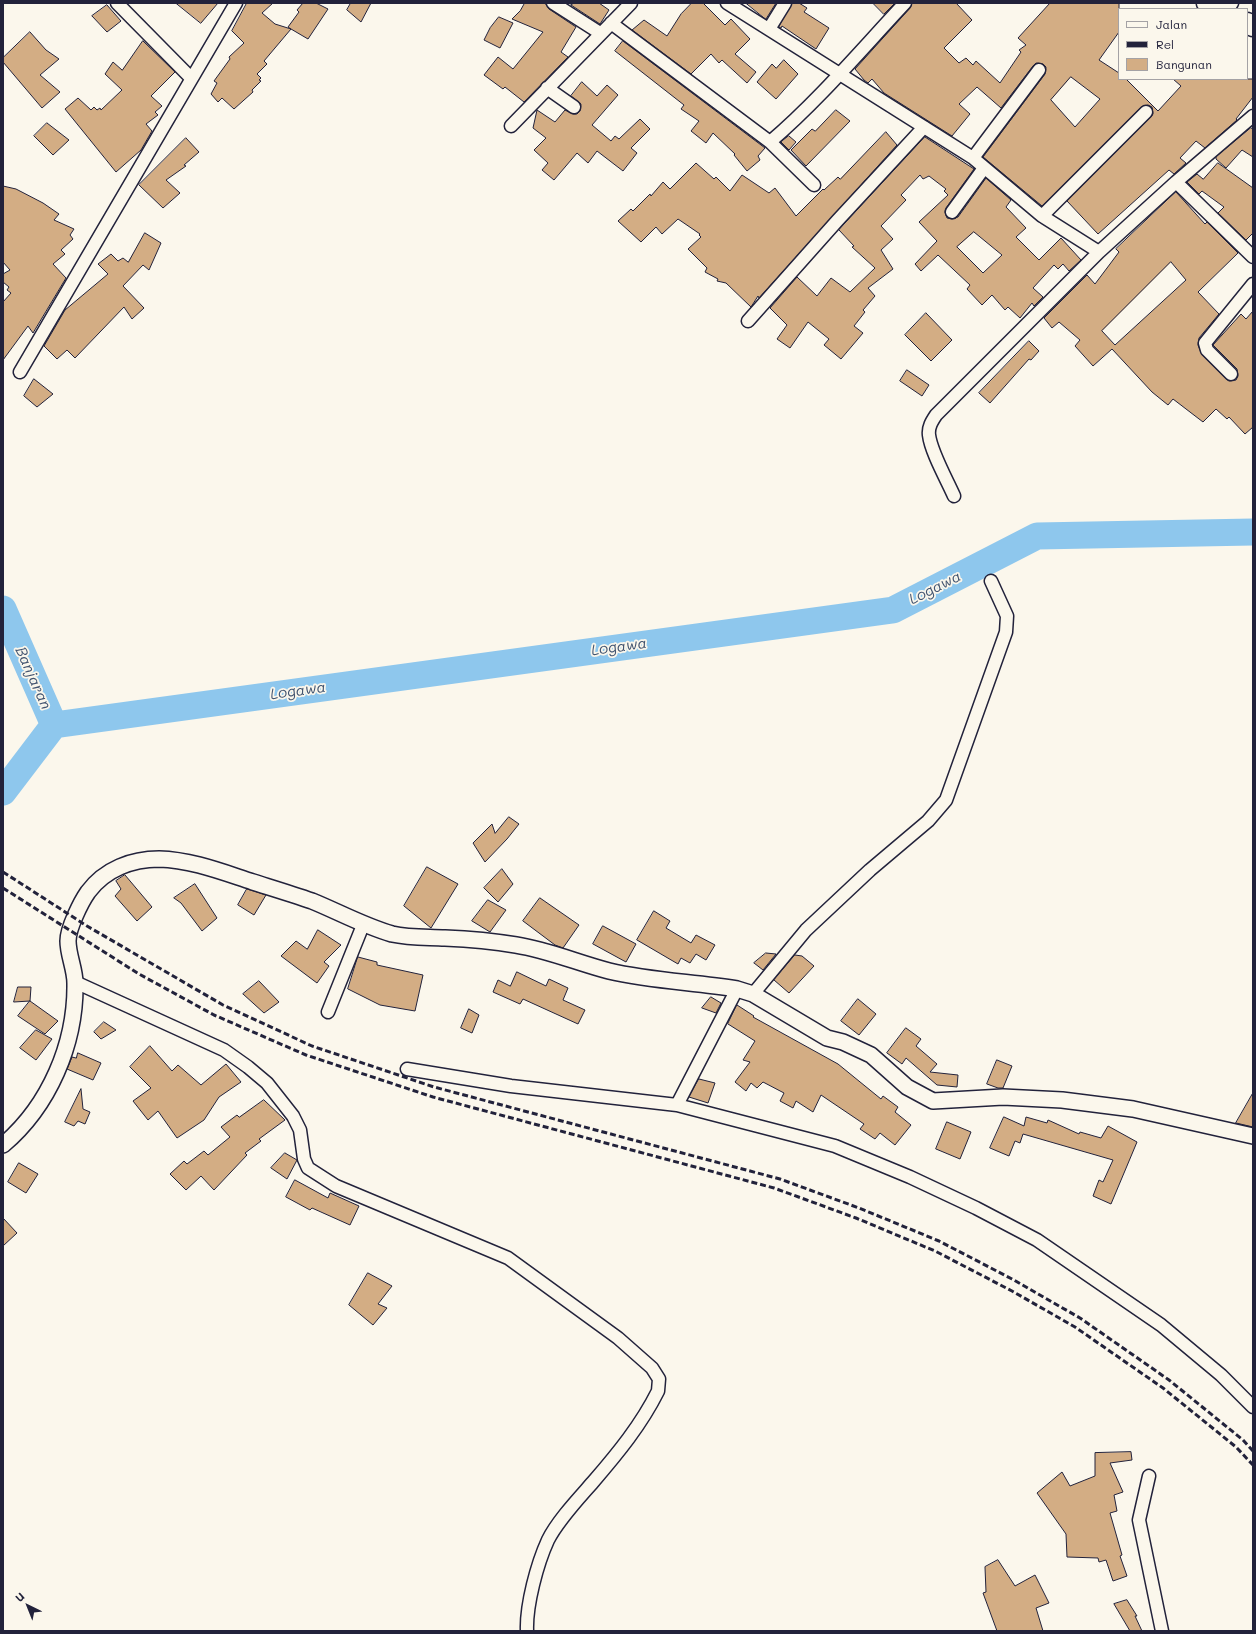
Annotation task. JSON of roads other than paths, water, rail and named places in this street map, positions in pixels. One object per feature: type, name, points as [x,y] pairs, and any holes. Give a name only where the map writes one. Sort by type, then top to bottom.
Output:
[{"type":"highway","points":[[1207,3],[1218,8]]},
{"type":"street","points":[[117,3],[191,78]]},
{"type":"street","points":[[20,372],[236,3]]},
{"type":"street","points":[[553,3],[600,33]]},
{"type":"street","points":[[510,126],[630,3]]},
{"type":"street","points":[[727,3],[973,158],[1042,216],[1099,252]]},
{"type":"street","points":[[769,29],[785,3]]},
{"type":"street","points":[[770,142],[823,94],[839,74],[905,3]]},
{"type":"street","points":[[611,23],[770,142],[814,185]]},
{"type":"street","points":[[973,158],[1039,70]]},
{"type":"street","points":[[547,88],[574,107]]},
{"type":"street","points":[[1042,216],[1146,112]]},
{"type":"street","points":[[954,496],[928,434],[930,424],[936,415],[1099,252],[1176,182],[1253,116]]},
{"type":"street","points":[[748,321],[837,221],[924,127]]},
{"type":"street","points":[[952,212],[984,168]]},
{"type":"street","points":[[1176,182],[1253,257]]},
{"type":"street","points":[[1230,374],[1207,350],[1206,343],[1253,284]]},
{"type":"street","points":[[753,994],[806,930],[894,849],[928,821],[946,800],[1008,623],[1006,612],[991,581]]},
{"type":"street","points":[[3,1145],[37,1108],[52,1084],[65,1047],[74,1000],[75,982],[68,938],[80,906],[89,892],[110,872],[123,865],[140,860],[161,859],[203,866],[313,902],[363,925],[411,937],[490,941],[523,946],[610,971],[737,989],[753,994],[827,1038],[843,1042],[870,1055],[906,1087],[932,1101],[1003,1097],[1062,1100],[1132,1109],[1253,1136]]},
{"type":"street","points":[[328,1012],[363,925]]},
{"type":"street","points":[[75,982],[230,1054],[267,1083],[292,1116],[300,1130],[304,1160],[311,1171],[336,1186],[508,1258],[618,1338],[656,1374],[659,1383],[658,1391],[630,1440],[582,1496],[549,1539],[534,1588],[527,1620],[527,1631]]},
{"type":"street","points":[[677,1105],[737,989]]},
{"type":"street","points":[[407,1069],[511,1086],[677,1105],[835,1146],[910,1177],[976,1208],[1037,1240],[1161,1325],[1220,1375],[1253,1407]]},
{"type":"street","points":[[1149,1476],[1140,1511],[1139,1525],[1162,1631]]},
{"type":"waterway","name":"Logawa","points":[[3,792],[54,725],[893,610],[1037,536],[1253,532]]},
{"type":"waterway","name":"Banjaran","points":[[3,609],[54,725]]},
{"type":"railway","points":[[3,872],[87,926],[223,1005],[312,1046],[434,1087],[780,1179],[859,1208],[939,1241],[1012,1279],[1080,1318],[1169,1380],[1243,1440],[1253,1451]]},
{"type":"railway","points":[[3,888],[139,974],[214,1015],[306,1055],[433,1097],[774,1188],[856,1218],[935,1251],[1012,1291],[1075,1327],[1163,1388],[1236,1447],[1253,1465]]}]
